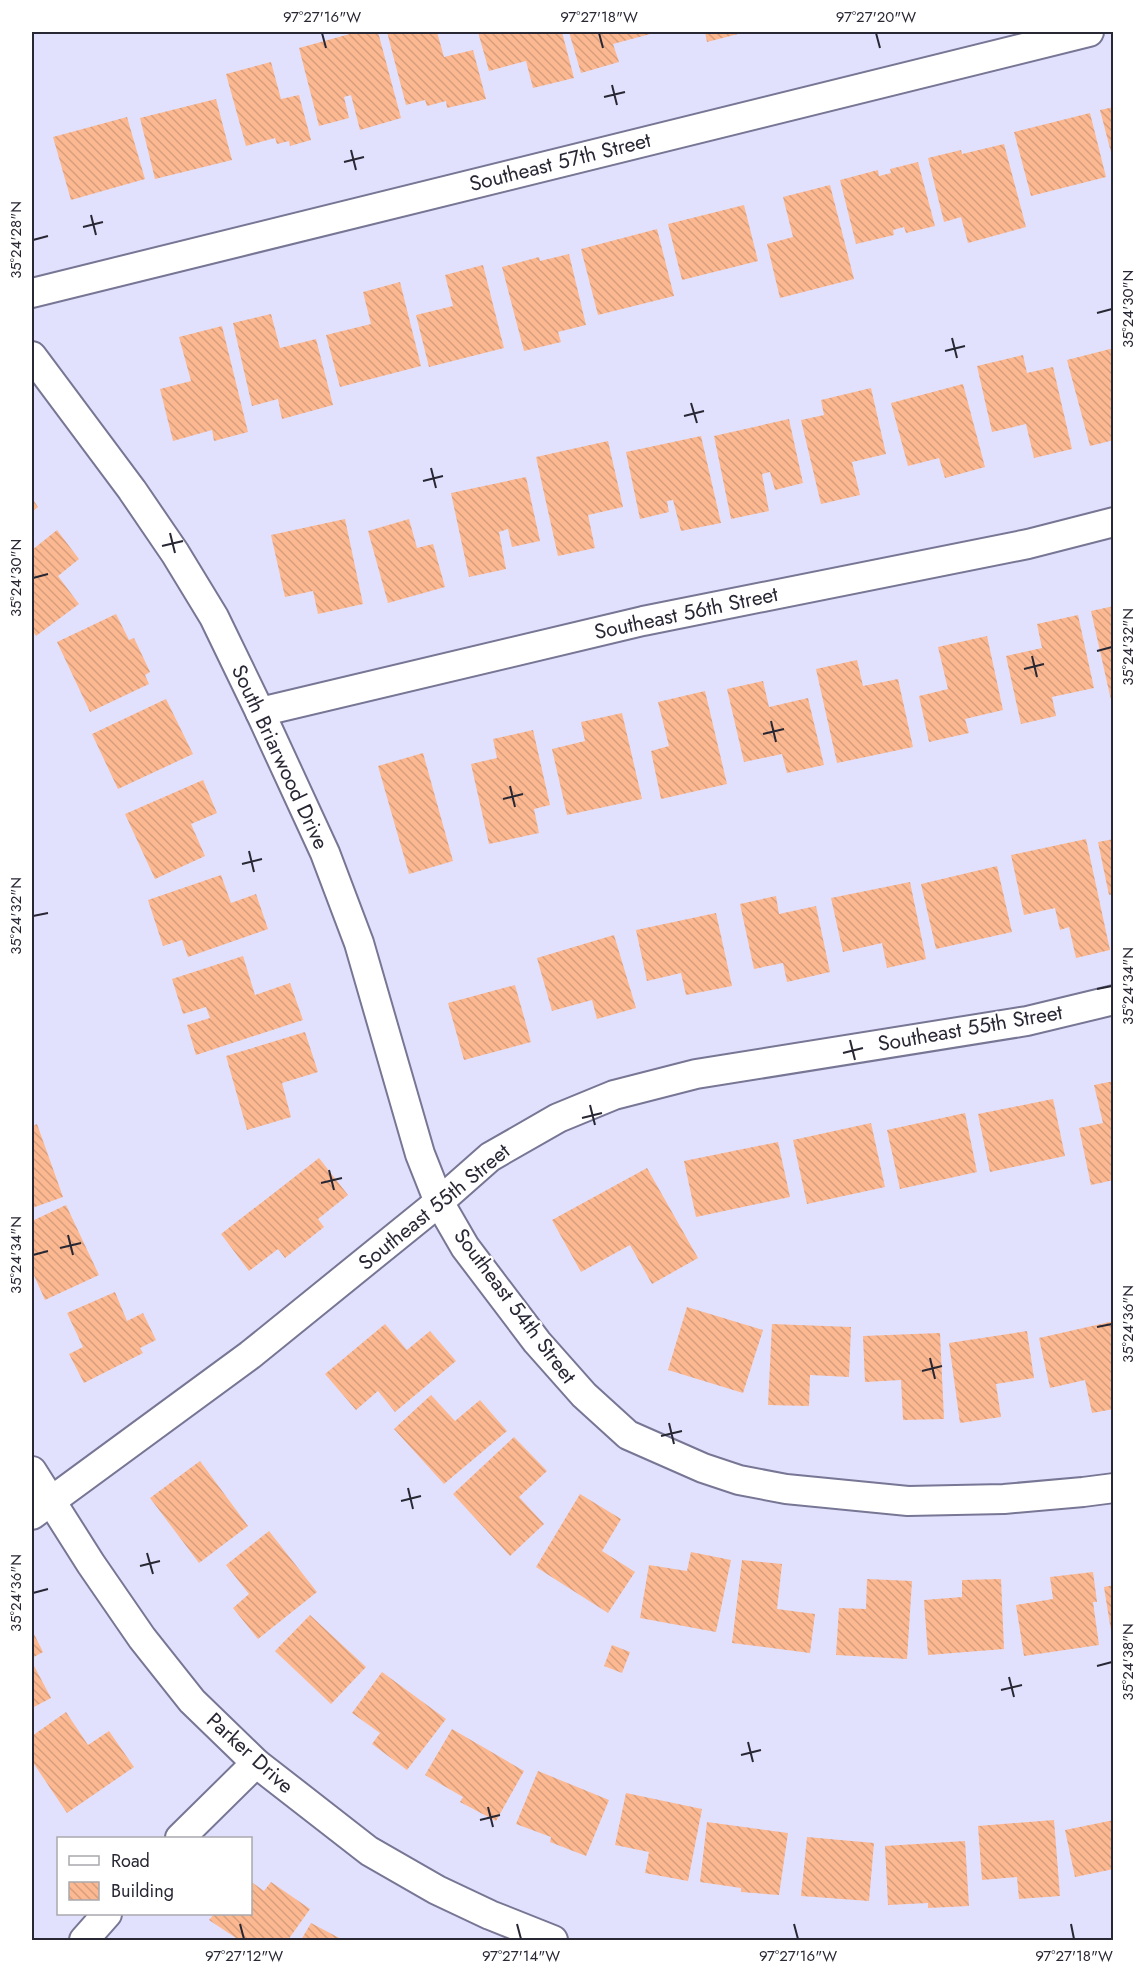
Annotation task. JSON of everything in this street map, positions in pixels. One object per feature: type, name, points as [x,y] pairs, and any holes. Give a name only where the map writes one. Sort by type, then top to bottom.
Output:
[{"type":"street","name":"Southeast 57th Street","points":[[32,293],[1089,32]]},
{"type":"street","name":"South Briarwood Drive","points":[[32,356],[176,553],[214,617],[260,712],[325,853],[359,943],[420,1154],[440,1202]]},
{"type":"street","name":"Southeast 56th Street","points":[[260,712],[643,621],[1028,544],[1113,522]]},
{"type":"street","name":"Southeast 55th Street","points":[[41,1508],[250,1355],[440,1202],[490,1157],[558,1118],[614,1095],[696,1074],[1027,1021],[1113,1000]]},
{"type":"street","name":"Southeast 54th Street","points":[[440,1202],[465,1246],[537,1342],[584,1395],[628,1435],[703,1468],[739,1480],[786,1489],[908,1501],[1004,1499],[1113,1488]]},
{"type":"street","name":"Parker Drive","points":[[32,1471],[41,1508],[91,1564],[156,1656],[192,1701],[256,1763],[369,1851],[436,1890],[551,1940]]},
{"type":"street","points":[[182,1837],[256,1763]]},
{"type":"street","points":[[84,1941],[106,1915]]},
{"type":"building","points":[[357,32],[378,32],[401,118],[360,130],[351,95],[344,97],[349,118],[319,126],[299,48]]},
{"type":"building","points":[[387,32],[437,32],[444,57],[473,50],[486,99],[447,108],[446,101],[427,106],[425,100],[406,105]]},
{"type":"building","points":[[478,32],[562,32],[574,78],[533,88],[526,61],[489,71]]},
{"type":"building","points":[[569,32],[654,33],[613,44],[619,62],[581,73]]},
{"type":"building","points":[[705,32],[746,32],[707,42]]},
{"type":"building","points":[[271,62],[281,99],[299,95],[311,140],[290,146],[289,141],[277,144],[275,138],[246,146],[226,74]]},
{"type":"building","points":[[216,99],[232,160],[155,179],[140,118]]},
{"type":"building","points":[[1114,107],[1114,160],[1113,160],[1100,110]]},
{"type":"building","points":[[1090,113],[1106,177],[1031,196],[1014,132]]},
{"type":"building","points":[[127,117],[145,179],[71,200],[53,137]]},
{"type":"building","points":[[1004,144],[1026,227],[968,243],[961,217],[944,222],[928,158],[961,150],[962,154]]},
{"type":"building","points":[[918,162],[935,226],[906,233],[904,227],[893,230],[894,235],[856,244],[840,180],[878,170],[879,176],[891,173],[890,169]]},
{"type":"building","points":[[830,185],[854,279],[780,298],[767,244],[793,237],[783,197]]},
{"type":"building","points":[[744,205],[758,261],[682,280],[668,224]]},
{"type":"building","points":[[657,229],[674,296],[598,315],[581,249]]},
{"type":"building","points":[[569,254],[586,325],[558,332],[561,342],[524,351],[502,267],[539,257],[540,261]]},
{"type":"building","points":[[483,265],[504,348],[429,367],[416,315],[453,306],[445,275]]},
{"type":"building","points":[[400,282],[421,366],[340,387],[326,335],[371,324],[363,292]]},
{"type":"building","points":[[271,314],[280,348],[316,339],[333,405],[282,419],[278,399],[252,406],[233,323]]},
{"type":"building","points":[[222,326],[248,432],[214,441],[212,430],[173,441],[160,389],[191,381],[179,337]]},
{"type":"building","points":[[1114,348],[1114,440],[1090,446],[1067,360]]},
{"type":"building","points":[[1023,355],[1027,373],[1053,367],[1072,449],[1034,458],[1026,424],[992,432],[977,366]]},
{"type":"building","points":[[963,384],[985,467],[945,478],[939,458],[908,466],[891,403]]},
{"type":"building","points":[[871,388],[886,454],[852,462],[860,495],[821,504],[801,420],[824,415],[821,400]]},
{"type":"building","points":[[789,419],[803,483],[775,490],[770,472],[762,474],[769,511],[731,519],[714,436]]},
{"type":"building","points":[[701,436],[721,523],[681,531],[673,500],[667,501],[669,512],[640,519],[626,452]]},
{"type":"building","points":[[608,441],[623,507],[588,515],[595,548],[558,556],[536,457]]},
{"type":"building","points":[[526,477],[540,541],[512,547],[508,529],[499,532],[506,569],[469,577],[451,493]]},
{"type":"building","points":[[32,498],[38,507],[32,512]]},
{"type":"building","points":[[345,519],[363,604],[318,614],[313,591],[285,597],[271,535]]},
{"type":"building","points":[[409,519],[417,548],[433,544],[445,587],[388,603],[368,531]]},
{"type":"building","points":[[57,530],[79,559],[58,576],[79,604],[36,636],[32,630],[32,550]]},
{"type":"building","points":[[1114,606],[1114,699],[1111,700],[1091,611]]},
{"type":"building","points":[[116,614],[129,640],[134,638],[150,672],[145,675],[149,684],[90,712],[57,642]]},
{"type":"building","points":[[1078,615],[1094,688],[1052,697],[1056,716],[1021,724],[1006,656],[1042,648],[1037,624]]},
{"type":"building","points":[[987,636],[1003,710],[965,719],[969,733],[929,742],[919,696],[948,689],[938,647]]},
{"type":"building","points":[[857,660],[863,686],[898,679],[913,747],[837,763],[816,669]]},
{"type":"building","points":[[763,681],[769,707],[808,698],[824,765],[787,773],[782,754],[744,762],[727,689]]},
{"type":"building","points":[[705,691],[727,784],[661,799],[651,751],[669,746],[658,702]]},
{"type":"building","points":[[166,699],[193,754],[118,789],[92,734]]},
{"type":"building","points":[[622,713],[642,799],[567,815],[552,749],[585,741],[581,722]]},
{"type":"building","points":[[533,730],[550,805],[534,809],[539,833],[489,844],[471,764],[497,758],[493,739]]},
{"type":"building","points":[[423,753],[453,861],[409,874],[378,766]]},
{"type":"building","points":[[203,780],[217,813],[191,824],[205,856],[155,879],[125,814]]},
{"type":"building","points":[[1086,839],[1110,950],[1076,958],[1069,927],[1060,930],[1055,908],[1024,915],[1011,855]]},
{"type":"building","points":[[1114,839],[1114,894],[1109,895],[1098,842]]},
{"type":"building","points":[[997,866],[1012,932],[936,949],[921,884]]},
{"type":"building","points":[[221,875],[231,903],[256,894],[268,929],[188,957],[182,940],[163,946],[148,900]]},
{"type":"building","points":[[910,882],[926,959],[887,968],[882,943],[843,952],[831,898]]},
{"type":"building","points":[[776,896],[779,914],[816,906],[830,972],[787,982],[783,963],[754,969],[740,904]]},
{"type":"building","points":[[716,913],[732,986],[686,995],[681,973],[647,981],[636,930]]},
{"type":"building","points":[[614,935],[636,1008],[597,1019],[592,1000],[552,1011],[537,958]]},
{"type":"building","points":[[243,956],[255,995],[290,983],[303,1020],[196,1055],[187,1025],[210,1018],[206,1007],[183,1014],[172,979]]},
{"type":"building","points":[[515,985],[531,1042],[464,1060],[448,1003]]},
{"type":"building","points":[[305,1032],[318,1072],[282,1083],[291,1117],[247,1130],[226,1056]]},
{"type":"building","points":[[1114,1081],[1114,1180],[1091,1185],[1079,1128],[1103,1123],[1094,1085]]},
{"type":"building","points":[[1053,1099],[1065,1156],[990,1172],[978,1114]]},
{"type":"building","points":[[965,1113],[977,1172],[900,1189],[887,1130]]},
{"type":"building","points":[[871,1123],[885,1187],[807,1204],[793,1140]]},
{"type":"building","points":[[37,1124],[63,1197],[32,1208],[32,1126]]},
{"type":"building","points":[[778,1142],[790,1197],[696,1217],[684,1161]]},
{"type":"building","points":[[319,1158],[348,1195],[318,1219],[324,1227],[285,1258],[278,1249],[249,1271],[221,1234]]},
{"type":"building","points":[[647,1168],[698,1258],[652,1284],[630,1245],[581,1272],[552,1220]]},
{"type":"building","points":[[66,1205],[99,1275],[45,1300],[32,1271],[32,1221]]},
{"type":"building","points":[[115,1292],[127,1321],[143,1313],[156,1340],[140,1348],[143,1353],[84,1383],[69,1354],[83,1347],[67,1313]]},
{"type":"building","points":[[687,1307],[763,1330],[743,1393],[668,1370]]},
{"type":"building","points":[[1114,1321],[1114,1409],[1092,1413],[1085,1380],[1050,1388],[1039,1338]]},
{"type":"building","points":[[385,1324],[407,1350],[430,1331],[456,1361],[395,1412],[378,1391],[356,1410],[325,1374]]},
{"type":"building","points":[[772,1324],[851,1327],[849,1377],[810,1375],[809,1406],[768,1405]]},
{"type":"building","points":[[1027,1331],[1034,1378],[996,1384],[1001,1417],[960,1423],[949,1343]]},
{"type":"building","points":[[940,1333],[944,1419],[903,1420],[901,1380],[865,1382],[863,1336]]},
{"type":"building","points":[[431,1395],[455,1421],[480,1400],[507,1431],[444,1484],[394,1429]]},
{"type":"building","points":[[514,1437],[547,1471],[519,1497],[544,1524],[510,1556],[453,1494]]},
{"type":"building","points":[[200,1461],[248,1526],[199,1563],[150,1498]]},
{"type":"building","points":[[580,1494],[621,1519],[602,1551],[635,1572],[608,1613],[536,1567]]},
{"type":"building","points":[[269,1531],[317,1592],[258,1639],[233,1608],[249,1594],[226,1565]]},
{"type":"building","points":[[691,1552],[731,1560],[716,1632],[640,1618],[649,1565],[687,1571]]},
{"type":"building","points":[[742,1560],[782,1564],[777,1609],[815,1614],[810,1653],[732,1643]]},
{"type":"building","points":[[1093,1572],[1097,1602],[1093,1602],[1099,1645],[1024,1656],[1016,1605],[1053,1599],[1050,1577]]},
{"type":"building","points":[[867,1579],[912,1581],[907,1659],[836,1655],[839,1608],[866,1609]]},
{"type":"building","points":[[1001,1579],[1004,1649],[928,1655],[924,1600],[962,1597],[962,1580]]},
{"type":"building","points":[[1114,1585],[1114,1636],[1112,1637],[1104,1587]]},
{"type":"building","points":[[310,1615],[366,1667],[331,1704],[275,1651]]},
{"type":"building","points":[[32,1630],[43,1652],[32,1658]]},
{"type":"building","points":[[612,1645],[630,1652],[622,1673],[604,1666]]},
{"type":"building","points":[[32,1662],[51,1698],[32,1708]]},
{"type":"building","points":[[382,1672],[446,1719],[407,1770],[372,1744],[380,1733],[352,1713]]},
{"type":"building","points":[[66,1712],[88,1745],[109,1731],[134,1767],[67,1813],[32,1761],[32,1736]]},
{"type":"building","points":[[452,1729],[524,1771],[496,1821],[460,1802],[463,1797],[425,1775]]},
{"type":"building","points":[[538,1771],[609,1800],[586,1856],[550,1842],[551,1837],[516,1824]]},
{"type":"building","points":[[626,1793],[702,1809],[688,1881],[645,1873],[649,1852],[615,1845]]},
{"type":"building","points":[[1054,1820],[1060,1896],[1019,1899],[1017,1877],[982,1880],[978,1826]]},
{"type":"building","points":[[1114,1820],[1114,1869],[1075,1877],[1065,1830]]},
{"type":"building","points":[[707,1822],[788,1833],[779,1895],[741,1892],[741,1888],[700,1882]]},
{"type":"building","points":[[807,1837],[874,1843],[869,1901],[801,1896]]},
{"type":"building","points":[[965,1841],[969,1906],[928,1908],[928,1903],[888,1905],[885,1846]]},
{"type":"building","points":[[252,1882],[264,1891],[271,1882],[310,1909],[288,1940],[239,1940],[209,1920],[213,1915],[252,1915]]},
{"type":"building","points":[[311,1923],[343,1940],[301,1940]]}]
